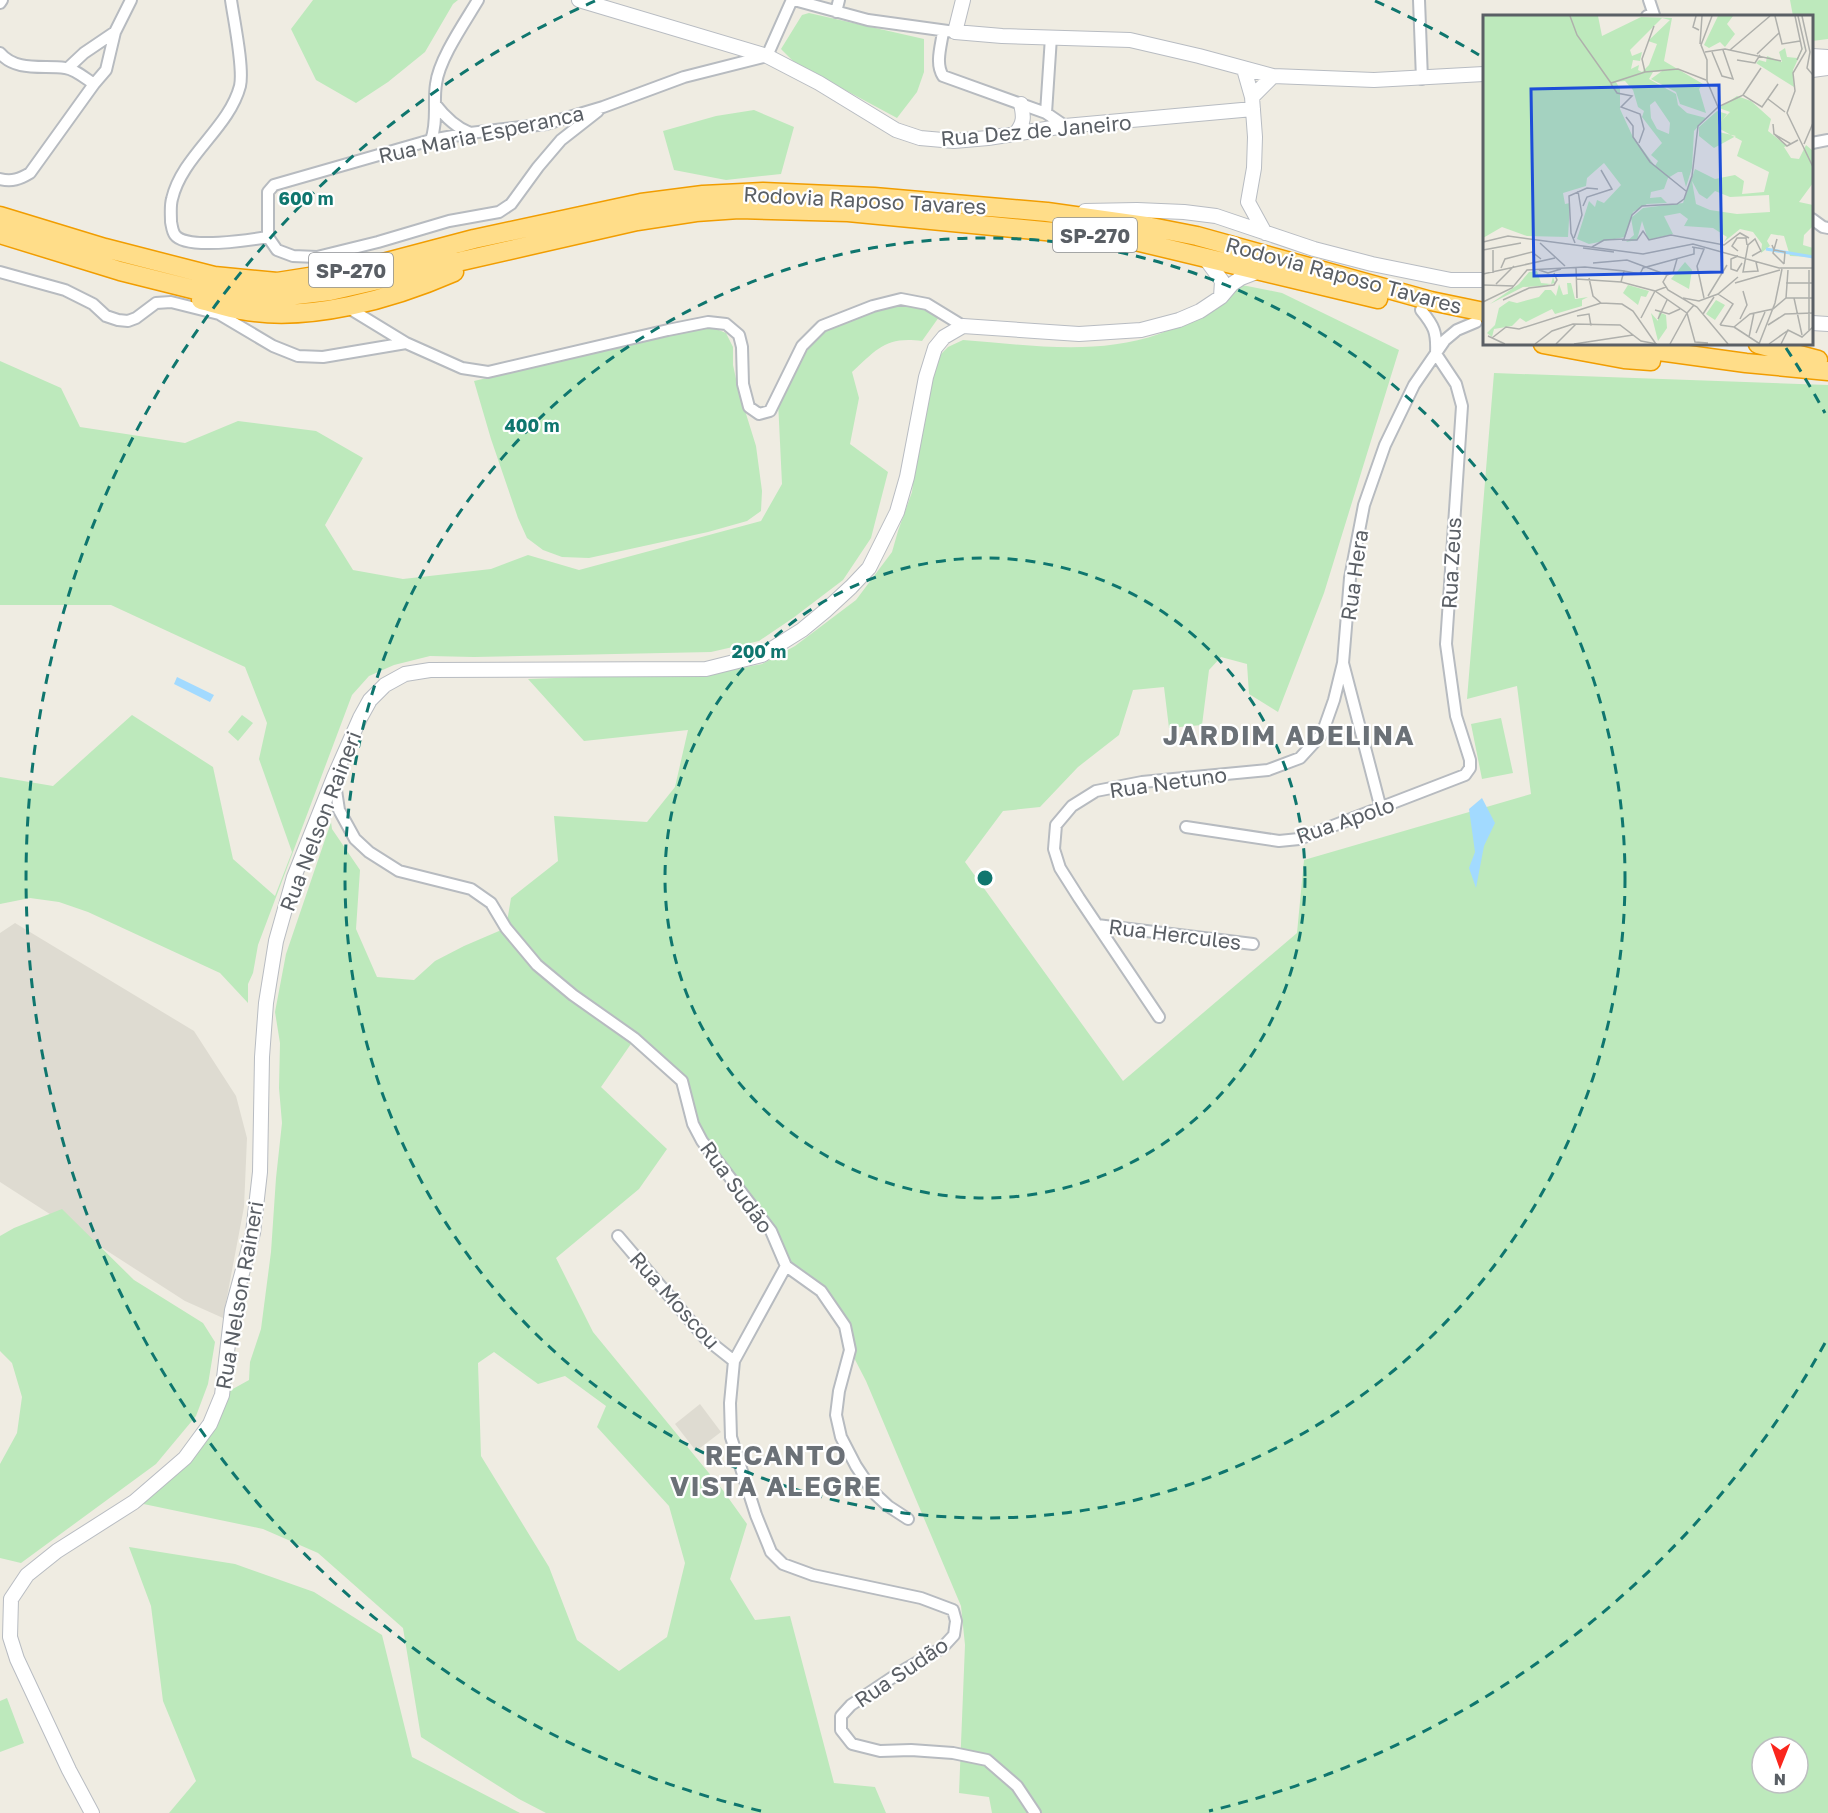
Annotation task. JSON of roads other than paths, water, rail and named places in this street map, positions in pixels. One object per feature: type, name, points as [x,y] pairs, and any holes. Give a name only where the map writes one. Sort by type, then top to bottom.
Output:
[{"type":"highway","name":"Rodovia Raposo Tavares","points":[[0,216],[105,248],[214,276],[277,282],[360,268],[641,203],[703,195],[763,192],[814,194],[1047,212],[1146,226],[1197,237],[1431,301],[1482,321]]},
{"type":"highway","name":"Rodovia Raposo Tavares","points":[[0,234],[120,271],[200,291],[251,296],[288,296],[364,284],[637,221],[696,212],[739,209],[848,212],[1127,239],[1421,310],[1482,321]]},
{"type":"highway","points":[[0,239],[49,250]]},
{"type":"highway","points":[[120,271],[146,285],[242,311],[280,313],[346,306],[395,295],[503,251]]},
{"type":"highway","points":[[1548,345],[1624,359],[1825,364]]},
{"type":"highway","points":[[1615,345],[1746,363]]},
{"type":"highway","points":[[1673,345],[1825,364]]},
{"type":"highway","points":[[1761,345],[1825,364]]},
{"type":"main road","name":"Rua Dez de Janeiro","points":[[579,0],[767,56],[819,83],[896,130],[920,138],[954,141],[988,138],[1065,126],[1253,103]]},
{"type":"main road","points":[[963,0],[949,32],[1130,40],[1273,76],[1374,80],[1483,74]]},
{"type":"main road","points":[[1813,56],[1828,57]]},
{"type":"main road","points":[[1813,69],[1828,68]]},
{"type":"main road","points":[[1244,69],[1253,103],[1254,168],[1248,202],[1265,233]]},
{"type":"main road","points":[[1253,103],[1273,76]]},
{"type":"main road","points":[[1016,133],[1022,126],[1024,116],[1021,104]]},
{"type":"main road","points":[[1227,219],[1248,202]]},
{"type":"main road","points":[[1047,212],[1137,210],[1216,216],[1314,249],[1372,264],[1451,280],[1483,280]]},
{"type":"main road","points":[[1205,258],[1222,281],[1221,297]]},
{"type":"main road","points":[[963,326],[1079,334],[1141,330],[1179,320],[1200,311],[1221,297],[1232,284],[1241,278],[1259,272]]},
{"type":"main road","points":[[1813,323],[1828,324]]},
{"type":"main road","name":"Rua Nelson Raineri","points":[[92,1813],[17,1659],[10,1637],[5,1602],[27,1575],[57,1551],[134,1502],[185,1458],[210,1424],[222,1395],[232,1310],[253,1233],[260,1172],[262,1057],[266,1003],[276,941],[294,877],[334,777],[370,700],[385,685],[405,674],[430,670],[706,669],[762,655],[802,630],[869,568],[897,512],[907,477],[921,397],[934,348],[944,337],[963,326]]},
{"type":"street","points":[[0,179],[18,180],[30,173],[106,70],[115,32],[131,0]]},
{"type":"street","points":[[231,0],[240,85],[232,105],[178,180],[171,201],[172,228],[180,240],[223,243],[268,237],[277,250],[293,256],[317,258],[449,221],[499,212],[511,204],[561,140],[603,107],[684,77],[767,56],[791,2],[794,0],[868,20],[949,32],[938,64],[943,76],[1046,113],[1065,126]]},
{"type":"street","points":[[431,140],[435,123],[436,83],[448,50],[478,0]]},
{"type":"street","points":[[836,12],[839,0]]},
{"type":"street","points":[[1419,0],[1422,79]]},
{"type":"street","points":[[1649,0],[1654,15]]},
{"type":"street","points":[[68,68],[84,53],[115,32]]},
{"type":"street","points":[[1046,113],[1051,37]]},
{"type":"street","points":[[0,53],[19,65],[68,68],[94,84]]},
{"type":"street","points":[[435,104],[459,129],[470,133]]},
{"type":"street","name":"Rua Maria Esperanca","points":[[268,237],[268,192],[274,185],[431,140],[546,124],[603,107]]},
{"type":"street","points":[[1813,143],[1828,140]]},
{"type":"street","points":[[1813,220],[1828,228]]},
{"type":"street","points":[[0,272],[64,290],[93,304],[106,316],[118,320],[128,321],[136,318],[156,303],[171,302],[219,314],[273,346],[298,356],[322,357],[406,343]]},
{"type":"street","points":[[346,306],[406,343],[462,368],[488,372],[668,330],[708,322],[726,324],[739,334],[742,347],[743,384],[749,407],[759,414],[770,411],[802,346],[822,326],[873,306],[901,299],[927,304],[963,326]]},
{"type":"street","points":[[1421,310],[1433,324],[1437,338],[1436,354]]},
{"type":"street","name":"Rua Hera","points":[[1381,809],[1343,663],[1350,578],[1364,505],[1385,446],[1414,385],[1445,340],[1457,330],[1482,321]]},
{"type":"street","name":"Rua Zeus","points":[[1436,354],[1456,384],[1462,406],[1446,644],[1456,716],[1470,760],[1470,768],[1465,775]]},
{"type":"street","name":"Rua Netuno","points":[[1160,1017],[1060,868],[1054,849],[1056,825],[1072,806],[1096,791],[1131,784],[1268,770],[1300,758],[1322,734],[1334,700],[1343,663]]},
{"type":"street","name":"Rua Apolo","points":[[1186,827],[1279,841],[1299,839],[1465,775]]},
{"type":"street","name":"Rua Sudão","points":[[334,777],[339,810],[355,839],[369,852],[399,871],[471,889],[491,903],[506,928],[537,965],[634,1038],[682,1081],[693,1124],[702,1141],[771,1232],[786,1266],[734,1361],[730,1403],[731,1437],[756,1515],[771,1552],[783,1564],[813,1575],[921,1598],[953,1610],[956,1621],[954,1635],[942,1648],[851,1704],[841,1716],[841,1730],[852,1744],[880,1751],[911,1750],[952,1753],[987,1760],[1017,1786],[1035,1813]]},
{"type":"street","name":"Rua Hercules","points":[[1097,925],[1253,944]]},
{"type":"street","name":"Rua Moscou","points":[[618,1236],[705,1338],[734,1361]]},
{"type":"street","points":[[786,1266],[821,1291],[845,1326],[850,1350],[839,1391],[836,1415],[841,1437],[856,1466],[874,1493],[888,1506],[908,1519]]},
{"type":"water","points":[[177,677],[214,695],[210,702],[174,684]]},
{"type":"water","points":[[1482,798],[1495,823],[1484,846],[1476,888],[1469,868],[1475,852],[1469,809]]},
{"type":"district","name":"JARDIM ADELINA","points":[[1289,735]]},
{"type":"district","name":"RECANTO VISTA ALEGRE","points":[[776,1470]]}]
